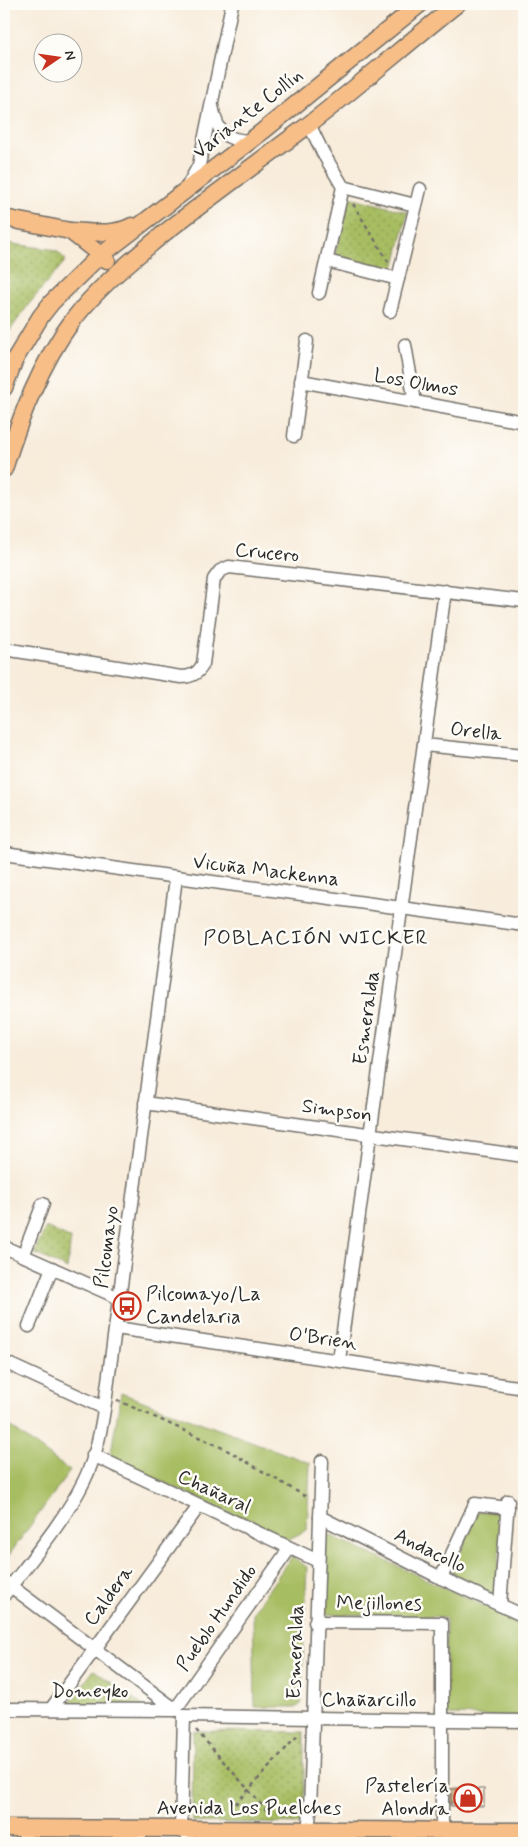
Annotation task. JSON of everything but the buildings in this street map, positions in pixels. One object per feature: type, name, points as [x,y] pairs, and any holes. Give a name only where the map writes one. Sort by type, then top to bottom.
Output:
[{"type":"main road","name":"Variante Collín","points":[[4,388],[15,359],[41,316],[52,302],[100,255],[250,141],[420,4]]},
{"type":"main road","points":[[4,470],[17,428],[45,365],[58,342],[92,296],[119,270],[189,214],[309,124],[457,4]]},
{"type":"main road","points":[[4,218],[70,230],[106,233],[129,228],[151,217]]},
{"type":"main road","points":[[70,230],[119,270]]},
{"type":"main road","name":"Avenida Los Puelches","points":[[4,1828],[25,1836],[186,1834],[372,1837],[442,1831],[524,1831]]},
{"type":"street","points":[[185,191],[199,164],[232,4]]},
{"type":"street","points":[[212,104],[214,119],[221,132],[234,140],[250,141]]},
{"type":"street","points":[[309,124],[343,187],[319,293]]},
{"type":"street","points":[[343,187],[415,205]]},
{"type":"street","points":[[390,312],[420,189]]},
{"type":"street","points":[[327,261],[398,279]]},
{"type":"street","points":[[294,436],[307,341]]},
{"type":"street","points":[[405,345],[415,402]]},
{"type":"street","name":"Los Olmos","points":[[301,380],[524,422]]},
{"type":"street","name":"Crucero","points":[[4,650],[180,677],[191,676],[203,664],[214,578],[220,571],[229,567],[524,601]]},
{"type":"street","name":"Esmeralda","points":[[339,1360],[445,591]]},
{"type":"street","name":"Orella","points":[[424,745],[524,756]]},
{"type":"street","name":"Vicuña Mackenna","points":[[4,853],[524,925]]},
{"type":"street","name":"Pilcomayo","points":[[6,1588],[76,1495],[84,1481],[94,1455],[105,1402],[116,1328],[176,878]]},
{"type":"street","name":"Simpson","points":[[146,1102],[524,1156]]},
{"type":"street","points":[[23,1256],[43,1204]]},
{"type":"street","points":[[4,1247],[120,1298]]},
{"type":"street","points":[[29,1326],[52,1268]]},
{"type":"street","name":"O'Brien","points":[[116,1328],[524,1388]]},
{"type":"street","points":[[4,1362],[105,1402]]},
{"type":"street","name":"Chañaral","points":[[94,1455],[289,1549],[318,1561]]},
{"type":"street","name":"Esmeralda","points":[[307,1837],[310,1810],[322,1461]]},
{"type":"street","points":[[441,1578],[475,1504],[508,1504],[500,1605]]},
{"type":"street","name":"Caldera","points":[[50,1709],[199,1506]]},
{"type":"street","name":"Andacollo","points":[[320,1511],[441,1578],[524,1616]]},
{"type":"street","name":"Pueblo Hundido","points":[[180,1713],[289,1549]]},
{"type":"street","points":[[6,1588],[94,1649],[180,1713],[186,1834]]},
{"type":"street","name":"Mejillones","points":[[315,1622],[442,1623],[441,1719]]},
{"type":"street","name":"Domeyko","points":[[4,1709],[180,1713]]},
{"type":"street","name":"Chañarcillo","points":[[180,1713],[312,1719],[524,1721]]},
{"type":"street","points":[[441,1719],[442,1831]]},
{"type":"path","points":[[343,187],[398,279]]},
{"type":"path","points":[[105,1402],[225,1449],[320,1511]]},
{"type":"path","points":[[180,1713],[266,1810]]},
{"type":"path","points":[[230,1810],[312,1719]]},
{"type":"green space","points":[[350,197],[408,212],[393,273],[334,258]]},
{"type":"green space","points":[[4,243],[51,249],[58,252],[66,260],[29,304],[4,339]]},
{"type":"green space","points":[[46,1227],[71,1239],[67,1269],[34,1253]]},
{"type":"green space","points":[[121,1393],[310,1463],[307,1530],[287,1540],[110,1458]]},
{"type":"green space","points":[[4,1422],[70,1471],[4,1562]]},
{"type":"green space","points":[[478,1511],[503,1514],[496,1595],[452,1573]]},
{"type":"green space","points":[[325,1533],[524,1624],[524,1717],[446,1715],[446,1617],[322,1614]]},
{"type":"green space","points":[[292,1556],[307,1567],[301,1704],[297,1707],[255,1707],[253,1612]]},
{"type":"green space","points":[[94,1670],[150,1711],[63,1711]]},
{"type":"green space","points":[[193,1731],[304,1732],[304,1824],[192,1822]]},
{"type":"place","name":"Pilcomayo/La Candelaria","points":[[127,1306]]},
{"type":"place","name":"Pastelería Alondra","points":[[468,1798]]},
{"type":"district","name":"POBLACIÓN WICKER","points":[[316,938]]}]
